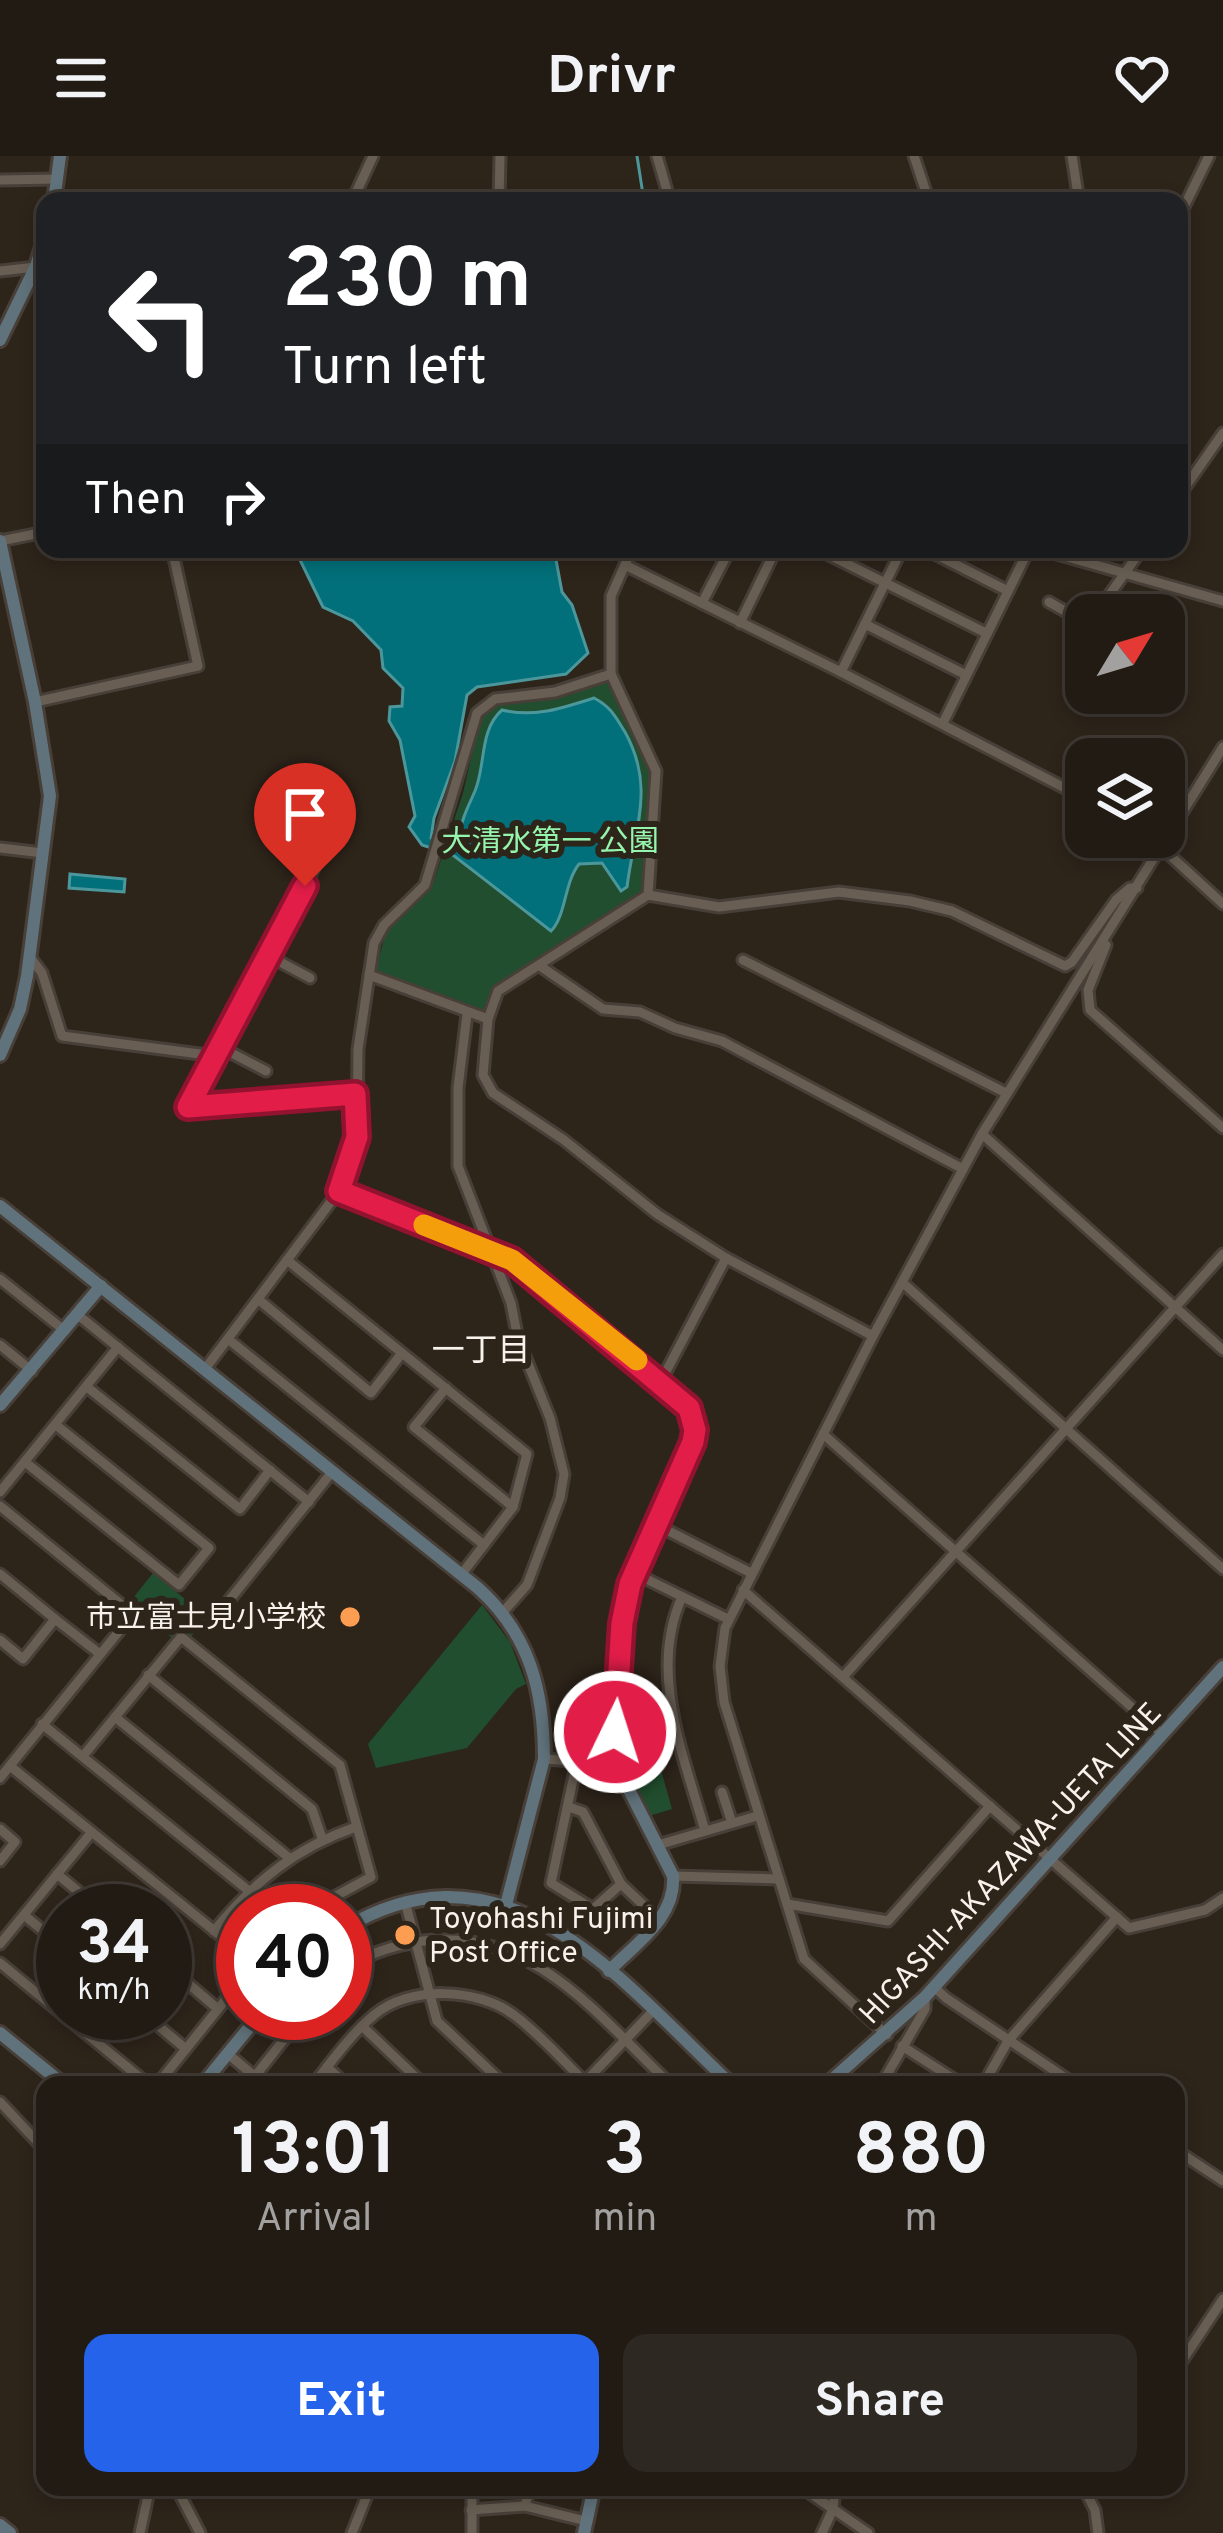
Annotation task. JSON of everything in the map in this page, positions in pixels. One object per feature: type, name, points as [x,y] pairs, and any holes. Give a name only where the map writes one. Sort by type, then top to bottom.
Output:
[{"type":"street","points":[[55,192],[60,156]]},
{"type":"street","points":[[357,192],[374,156]]},
{"type":"street","points":[[500,156],[500,192]]},
{"type":"street","points":[[657,156],[667,192]]},
{"type":"street","points":[[914,156],[926,192]]},
{"type":"street","points":[[1072,156],[1078,192]]},
{"type":"street","points":[[1188,199],[1209,156]]},
{"type":"street","points":[[0,181],[57,178]]},
{"type":"street","points":[[0,271],[36,266]]},
{"type":"street","points":[[0,340],[36,273]]},
{"type":"street","points":[[1188,483],[1223,433]]},
{"type":"street","points":[[0,1054],[20,1009],[30,957],[48,772],[0,541],[36,534]]},
{"type":"street","points":[[35,702],[198,666],[174,558]]},
{"type":"street","points":[[629,558],[611,596],[611,674],[656,771],[648,896]]},
{"type":"street","points":[[702,603],[725,558]]},
{"type":"street","points":[[740,623],[772,558]]},
{"type":"street","points":[[836,558],[986,633]]},
{"type":"street","points":[[841,672],[897,558]]},
{"type":"street","points":[[943,558],[1008,590]]},
{"type":"street","points":[[943,722],[1024,558]]},
{"type":"street","points":[[1068,558],[1223,601]]},
{"type":"street","points":[[1110,594],[1136,558]]},
{"type":"street","points":[[626,565],[1065,788]]},
{"type":"street","points":[[1049,602],[1065,611]]},
{"type":"street","points":[[865,624],[966,675]]},
{"type":"street","points":[[205,1369],[339,1191],[357,1137],[355,1094],[374,944],[384,925],[425,885],[472,728],[485,705],[496,699],[555,692],[611,674]]},
{"type":"street","points":[[1185,810],[1223,747]]},
{"type":"street","points":[[0,848],[43,853]]},
{"type":"street","points":[[322,851],[188,1107],[355,1094]]},
{"type":"street","points":[[886,2035],[805,1959],[757,1816],[721,1684],[728,1619],[982,1134],[1156,858]]},
{"type":"street","points":[[1173,858],[1223,904]]},
{"type":"street","points":[[873,1336],[726,1258],[657,1214],[564,1140],[493,1094],[482,1075],[488,1018],[499,991],[648,896],[719,908],[839,892],[910,901],[952,911],[1065,966],[1116,899],[1137,888]]},
{"type":"street","points":[[1107,939],[1088,990],[1090,1010],[1223,1128]]},
{"type":"street","points":[[269,956],[310,978]]},
{"type":"street","points":[[30,957],[42,973],[62,1036],[218,1051],[266,1071]]},
{"type":"street","points":[[742,960],[1006,1093]]},
{"type":"street","points":[[540,966],[602,1009],[640,1012],[722,1041],[963,1169]]},
{"type":"street","points":[[369,976],[488,1018]]},
{"type":"street","points":[[467,1014],[458,1088],[458,1166],[511,1303],[518,1339],[550,1418],[564,1474],[560,1498],[526,1585],[503,1612]]},
{"type":"street","points":[[982,1134],[1223,1350]]},
{"type":"street","points":[[339,1191],[493,1251],[532,1274],[689,1408],[695,1430],[634,1574],[622,1623],[615,1732],[628,1788],[673,1876],[673,1900],[609,1971]]},
{"type":"street","points":[[0,1206],[503,1612],[523,1644],[538,1683],[544,1759],[506,1905]]},
{"type":"street","points":[[843,1677],[1223,1254]]},
{"type":"street","points":[[661,1381],[726,1258]]},
{"type":"street","points":[[287,1260],[527,1454],[514,1507],[461,1575]]},
{"type":"street","points":[[0,1279],[65,1331]]},
{"type":"street","points":[[903,1283],[1223,1569]]},
{"type":"street","points":[[0,1405],[101,1286]]},
{"type":"street","points":[[257,1299],[370,1393],[402,1353]]},
{"type":"street","points":[[78,1315],[309,1502]]},
{"type":"street","points":[[228,1339],[484,1545]]},
{"type":"street","points":[[0,1346],[32,1371]]},
{"type":"street","points":[[0,1492],[118,1347]]},
{"type":"street","points":[[87,1387],[240,1509],[270,1470]]},
{"type":"street","points":[[446,1388],[415,1427],[514,1507]]},
{"type":"street","points":[[25,1462],[179,1585],[209,1548],[56,1425]]},
{"type":"street","points":[[823,1434],[1162,1736]]},
{"type":"street","points":[[212,1623],[332,1472]]},
{"type":"street","points":[[0,1506],[133,1614],[0,1778]]},
{"type":"street","points":[[657,1525],[751,1574]]},
{"type":"street","points":[[0,1574],[100,1654]]},
{"type":"street","points":[[634,1574],[728,1619]]},
{"type":"street","points":[[742,1590],[1129,1928],[1205,1910],[1223,1898]]},
{"type":"street","points":[[682,1597],[671,1623],[668,1692],[705,1831]]},
{"type":"street","points":[[0,1640],[23,1659],[55,1618]]},
{"type":"street","points":[[83,1756],[181,1637],[340,1765],[370,1877],[357,1884]]},
{"type":"street","name":"HIGASHI-AKAZAWA-UETA LINE","points":[[837,2076],[930,1992],[1223,1667]]},
{"type":"street","points":[[148,1675],[312,1809],[322,1838]]},
{"type":"street","points":[[115,1717],[288,1857]]},
{"type":"street","points":[[42,1724],[240,1884]]},
{"type":"street","points":[[544,1759],[620,1764]]},
{"type":"street","points":[[577,1761],[550,1883],[593,1909],[621,1884]]},
{"type":"street","points":[[10,1766],[216,1929]]},
{"type":"street","points":[[722,1792],[732,1823]]},
{"type":"street","points":[[787,1904],[887,1921],[990,1806]]},
{"type":"street","points":[[569,1808],[583,1812],[621,1884],[659,1920]]},
{"type":"street","points":[[658,1845],[757,1816]]},
{"type":"street","points":[[257,1884],[288,1857],[322,1838],[356,1827]]},
{"type":"street","points":[[0,1829],[16,1842],[0,1861]]},
{"type":"street","points":[[0,1944],[91,1833]]},
{"type":"street","points":[[58,1874],[70,1884]]},
{"type":"street","points":[[673,1876],[778,1880]]},
{"type":"street","points":[[372,1916],[405,1902],[455,1898],[506,1905],[561,1931],[722,2076]]},
{"type":"street","points":[[405,1902],[437,2021],[495,2076]]},
{"type":"street","points":[[24,1915],[36,1925]]},
{"type":"street","points":[[988,2076],[1008,2041],[1117,1918]]},
{"type":"street","points":[[372,1955],[417,1942],[469,1940],[514,1951],[550,1971],[662,2076]]},
{"type":"street","points":[[0,1963],[142,2076]]},
{"type":"street","points":[[192,1986],[216,2006]]},
{"type":"street","points":[[886,2076],[930,1992],[1062,2076]]},
{"type":"street","points":[[372,2017],[396,2003],[467,1994],[514,2015],[577,2076]]},
{"type":"street","points":[[161,2076],[216,2011]]},
{"type":"street","points":[[592,2076],[652,2012]]},
{"type":"street","points":[[0,2033],[53,2076]]},
{"type":"street","points":[[372,2036],[415,2076]]},
{"type":"street","points":[[175,2040],[186,2049]]},
{"type":"street","points":[[210,2076],[239,2040]]},
{"type":"street","points":[[255,2076],[284,2040]]},
{"type":"street","points":[[320,2076],[350,2040]]},
{"type":"street","points":[[902,2046],[949,2076]]},
{"type":"street","points":[[228,2054],[247,2076]]},
{"type":"street","points":[[327,2067],[336,2076]]},
{"type":"street","points":[[0,2102],[36,2140]]},
{"type":"street","points":[[1185,2156],[1223,2181]]},
{"type":"street","points":[[1185,2356],[1223,2300]]},
{"type":"street","points":[[140,2533],[148,2496]]},
{"type":"street","points":[[181,2496],[200,2533]]},
{"type":"street","points":[[352,2533],[366,2496]]},
{"type":"street","points":[[472,2496],[472,2533]]},
{"type":"street","points":[[525,2506],[528,2496]]},
{"type":"street","points":[[471,2510],[525,2506],[585,2527],[593,2496]]},
{"type":"street","points":[[814,2496],[868,2533]]},
{"type":"street","points":[[822,2533],[834,2496]]},
{"type":"street","points":[[1091,2496],[1098,2533]]},
{"type":"street","points":[[0,2525],[10,2533]]},
{"type":"green space","name":"大清水第一 公園","points":[[608,681],[654,772],[644,894],[494,988],[482,1013],[375,971],[386,932],[434,881],[463,793],[480,720],[499,702],[550,697]]},
{"type":"green space","points":[[153,1573],[207,1617],[190,1638],[179,1630],[172,1638],[129,1603]]},
{"type":"green space","points":[[482,1605],[510,1642],[526,1684],[516,1689],[467,1748],[376,1768],[368,1744]]},
{"type":"green space","points":[[655,1749],[672,1809],[649,1816],[631,1781],[625,1753]]},
{"type":"water","points":[[556,558],[562,592],[572,605],[588,653],[566,674],[477,687],[467,695],[455,761],[431,838],[441,845],[459,836],[490,727],[502,710],[537,712],[594,698],[609,708],[625,732],[639,772],[640,809],[627,887],[621,891],[602,863],[579,864],[551,931],[453,855],[422,845],[409,827],[415,816],[400,740],[389,721],[390,707],[402,706],[403,688],[383,668],[381,650],[353,621],[323,607],[300,560]]},
{"type":"water","points":[[70,874],[125,879],[124,892],[69,888]]},
{"type":"waterway","points":[[637,156],[643,192]]},
{"type":"slow traffic","points":[[424,1225],[512,1260],[637,1360]]},
{"type":"place","name":"市立富士見小学校","points":[[350,1617]]},
{"type":"place","name":"Toyohashi Fujimi Post Office","points":[[405,1935]]},
{"type":"district","name":"一丁目","points":[[481,1349]]},
{"type":"route","points":[[305,886],[188,1107],[355,1094],[357,1137],[339,1191],[512,1260],[689,1408],[693,1442],[634,1574],[625,1605],[615,1732]]}]
